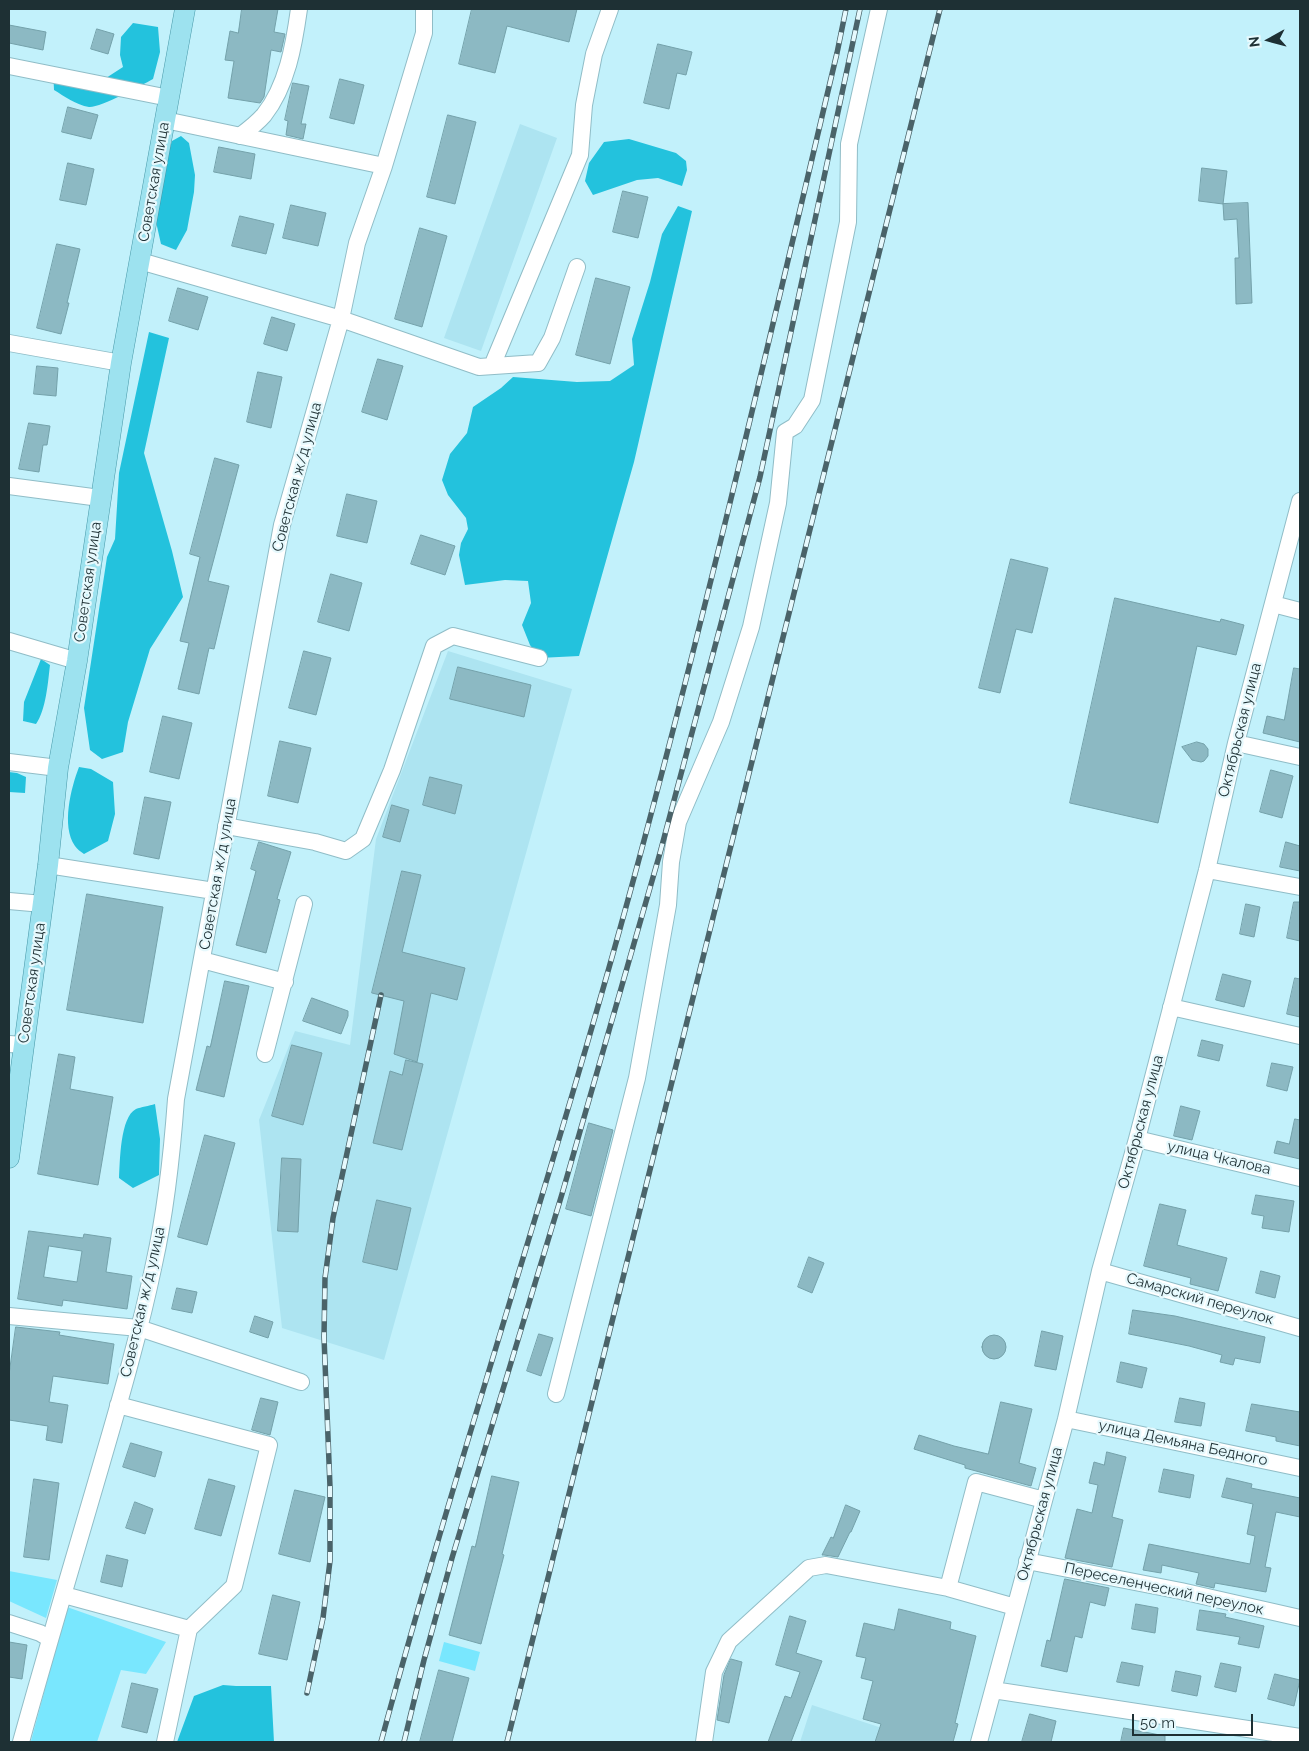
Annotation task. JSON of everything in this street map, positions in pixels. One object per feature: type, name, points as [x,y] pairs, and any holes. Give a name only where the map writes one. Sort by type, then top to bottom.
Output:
[{"type":"main road","name":"Советская улица","points":[[9,1158],[16,1045],[48,865],[58,768],[77,661],[100,498],[122,363],[185,9]]},
{"type":"street","points":[[240,136],[263,117],[278,94],[294,44],[299,9]]},
{"type":"street","name":"Советская ж/д улица","points":[[22,1742],[118,1405],[155,1263],[172,1153],[176,1099],[282,525],[341,319],[357,243],[384,166],[424,33],[424,9]]},
{"type":"street","points":[[492,366],[580,155],[584,105],[594,54],[610,9]]},
{"type":"street","points":[[556,1394],[638,1078],[668,905],[671,862],[678,822],[721,722],[751,627],[778,503],[785,432],[795,426],[812,400],[848,222],[849,144],[879,9]]},
{"type":"street","points":[[9,66],[169,98]]},
{"type":"street","points":[[165,120],[384,166]]},
{"type":"street","points":[[140,261],[341,319],[479,367],[538,363],[552,338],[576,267]]},
{"type":"street","points":[[9,343],[122,363]]},
{"type":"street","points":[[9,486],[100,498]]},
{"type":"street","name":"Октябрьская улица","points":[[979,1742],[1066,1419],[1100,1271],[1137,1139],[1207,870],[1236,743],[1300,501]]},
{"type":"street","points":[[1273,604],[1300,611]]},
{"type":"street","points":[[226,826],[315,842],[346,851],[363,839],[392,770],[434,646],[454,636],[539,658]]},
{"type":"street","points":[[9,640],[77,661]]},
{"type":"street","points":[[1236,743],[1300,757]]},
{"type":"street","points":[[9,762],[58,768]]},
{"type":"street","points":[[48,865],[214,891]]},
{"type":"street","points":[[1207,870],[1300,887]]},
{"type":"street","points":[[9,900],[42,904]]},
{"type":"street","points":[[265,1054],[304,904]]},
{"type":"street","points":[[202,960],[285,982]]},
{"type":"street","points":[[1171,1007],[1300,1036]]},
{"type":"street","name":"улица Чкалова","points":[[1137,1139],[1300,1178]]},
{"type":"street","name":"Самарский переулок","points":[[1100,1271],[1300,1328]]},
{"type":"street","points":[[9,1316],[139,1328],[301,1382]]},
{"type":"street","points":[[118,1405],[269,1445],[234,1586],[189,1629],[165,1742]]},
{"type":"street","name":"улица Демьяна Бедного","points":[[1066,1419],[1300,1468]]},
{"type":"street","points":[[948,1588],[976,1482],[1044,1500]]},
{"type":"street","name":"Переселенческий переулок","points":[[1027,1561],[1181,1591],[1300,1618]]},
{"type":"street","points":[[704,1742],[714,1672],[729,1641],[809,1568],[826,1565],[948,1588],[1015,1607]]},
{"type":"street","points":[[64,1595],[189,1629]]},
{"type":"street","points":[[9,1623],[40,1632],[50,1639]]},
{"type":"street","points":[[993,1690],[1300,1737]]},
{"type":"shaded area","points":[[133,23],[158,27],[160,52],[153,79],[111,100],[89,107],[75,102],[54,90],[53,67],[106,78],[123,67],[120,55],[121,37]]},
{"type":"shaded area","points":[[520,124],[557,138],[481,351],[444,338]]},
{"type":"shaded area","points":[[181,136],[189,143],[195,175],[187,230],[176,250],[161,244],[154,213],[172,141]]},
{"type":"shaded area","points":[[629,139],[676,153],[686,161],[687,170],[682,186],[658,178],[637,180],[593,195],[585,181],[589,163],[604,142]]},
{"type":"shaded area","points":[[678,206],[692,211],[634,462],[579,656],[539,658],[530,645],[522,625],[531,603],[528,581],[505,580],[465,585],[459,555],[461,543],[468,529],[466,518],[448,495],[442,480],[450,454],[467,433],[473,407],[501,388],[513,377],[577,382],[610,381],[634,365],[632,339],[650,282],[662,234]]},
{"type":"shaded area","points":[[149,332],[169,338],[144,453],[183,597],[150,649],[128,722],[123,752],[102,759],[90,750],[84,708],[107,557],[115,539],[119,473]]},
{"type":"shaded area","points":[[448,651],[572,689],[384,1360],[282,1328],[259,1120],[295,1031],[350,1045],[376,839]]},
{"type":"shaded area","points":[[41,659],[50,665],[44,704],[36,724],[23,721],[24,702]]},
{"type":"shaded area","points":[[79,767],[91,769],[113,782],[115,814],[108,841],[84,854],[75,846],[71,838],[68,818],[73,785]]},
{"type":"shaded area","points":[[9,772],[26,777],[25,793],[9,792]]},
{"type":"shaded area","points":[[155,1104],[160,1139],[159,1175],[133,1188],[119,1178],[124,1130],[131,1114],[136,1109]]},
{"type":"shaded area","points":[[9,1571],[57,1580],[46,1618],[9,1601]]},
{"type":"shaded area","points":[[67,1607],[166,1642],[146,1674],[121,1670],[97,1742],[31,1741]]},
{"type":"shaded area","points":[[444,1642],[480,1652],[475,1671],[439,1661]]},
{"type":"shaded area","points":[[223,1685],[271,1686],[274,1742],[177,1742],[194,1696]]},
{"type":"shaded area","points":[[812,1705],[903,1735],[901,1742],[800,1742]]},
{"type":"building","points":[[242,9],[278,9],[274,32],[285,34],[281,52],[271,50],[264,97],[260,103],[228,98],[234,61],[225,60],[230,31],[238,33]]},
{"type":"building","points":[[472,9],[577,9],[569,42],[507,26],[495,73],[459,64]]},
{"type":"building","points":[[9,25],[46,32],[43,50],[9,43]]},
{"type":"building","points":[[97,29],[114,34],[108,54],[91,49]]},
{"type":"building","points":[[658,44],[692,52],[686,75],[677,73],[669,109],[644,103]]},
{"type":"building","points":[[340,79],[364,85],[354,124],[330,118]]},
{"type":"building","points":[[293,83],[309,86],[301,124],[306,124],[303,139],[286,135],[288,121],[285,120]]},
{"type":"building","points":[[68,107],[98,115],[91,139],[62,132]]},
{"type":"building","points":[[448,115],[476,122],[455,204],[427,197]]},
{"type":"building","points":[[219,147],[255,154],[251,179],[214,172]]},
{"type":"building","points":[[68,163],[94,169],[86,205],[60,200]]},
{"type":"building","points":[[1202,168],[1227,171],[1223,204],[1199,201]]},
{"type":"building","points":[[623,191],[648,197],[638,238],[613,232]]},
{"type":"building","points":[[1248,203],[1252,303],[1236,304],[1235,258],[1239,258],[1237,219],[1224,220],[1223,204]]},
{"type":"building","points":[[291,205],[326,213],[318,246],[283,238]]},
{"type":"building","points":[[240,216],[274,224],[266,254],[232,246]]},
{"type":"building","points":[[420,228],[447,236],[422,327],[395,319]]},
{"type":"building","points":[[57,244],[80,249],[61,334],[37,328]]},
{"type":"building","points":[[596,278],[630,287],[610,364],[576,355]]},
{"type":"building","points":[[178,288],[208,297],[198,330],[169,321]]},
{"type":"building","points":[[272,317],[295,324],[287,351],[264,344]]},
{"type":"building","points":[[378,359],[403,366],[387,420],[362,412]]},
{"type":"building","points":[[37,366],[58,368],[56,396],[34,394]]},
{"type":"building","points":[[258,372],[282,377],[271,428],[247,422]]},
{"type":"building","points":[[29,423],[50,426],[47,445],[43,445],[39,472],[19,469]]},
{"type":"building","points":[[215,458],[239,465],[208,581],[229,586],[214,649],[209,648],[199,694],[178,689],[189,643],[180,641],[200,557],[190,554]]},
{"type":"building","points":[[347,494],[377,501],[367,543],[337,536]]},
{"type":"building","points":[[421,535],[455,546],[445,575],[411,564]]},
{"type":"building","points":[[1011,559],[1048,568],[1032,633],[1016,629],[1000,693],[979,688]]},
{"type":"building","points":[[331,574],[362,583],[349,631],[318,622]]},
{"type":"building","points":[[1115,598],[1220,622],[1221,619],[1244,625],[1236,655],[1197,646],[1158,823],[1070,803]]},
{"type":"building","points":[[304,651],[331,658],[316,715],[289,708]]},
{"type":"building","points":[[458,667],[531,685],[524,717],[450,699]]},
{"type":"building","points":[[1294,668],[1300,669],[1300,742],[1263,733],[1267,716],[1284,720]]},
{"type":"building","points":[[163,716],[192,723],[179,779],[150,772]]},
{"type":"building","points":[[280,741],[311,748],[298,803],[268,796]]},
{"type":"building","points":[[1197,742],[1204,744],[1208,749],[1208,756],[1201,762],[1192,760],[1182,747]]},
{"type":"building","points":[[1271,770],[1293,776],[1282,818],[1260,812]]},
{"type":"building","points":[[430,777],[462,785],[455,814],[423,805]]},
{"type":"building","points":[[145,797],[171,802],[159,859],[134,854]]},
{"type":"building","points":[[392,805],[409,810],[400,842],[383,837]]},
{"type":"building","points":[[259,842],[291,852],[277,899],[280,900],[266,953],[236,945],[256,871],[251,869]]},
{"type":"building","points":[[1286,842],[1300,846],[1300,871],[1280,867]]},
{"type":"building","points":[[402,871],[421,875],[402,952],[465,968],[457,1000],[431,993],[417,1062],[394,1054],[404,1001],[372,993]]},
{"type":"building","points":[[87,894],[163,907],[143,1023],[67,1010]]},
{"type":"building","points":[[1294,902],[1300,902],[1300,941],[1287,938]]},
{"type":"building","points":[[1246,904],[1260,907],[1254,937],[1240,934]]},
{"type":"building","points":[[1223,974],[1251,981],[1244,1007],[1216,1000]]},
{"type":"building","points":[[1295,978],[1300,979],[1300,1017],[1287,1014]]},
{"type":"building","points":[[225,981],[249,986],[224,1097],[196,1090],[207,1046],[210,1047]]},
{"type":"building","points":[[312,998],[348,1011],[341,1034],[303,1021]]},
{"type":"building","points":[[1202,1040],[1223,1045],[1219,1061],[1198,1056]]},
{"type":"building","points":[[292,1045],[322,1053],[303,1125],[272,1116]]},
{"type":"building","points":[[59,1054],[75,1057],[70,1089],[113,1097],[98,1185],[38,1174]]},
{"type":"building","points":[[406,1060],[423,1064],[402,1150],[373,1143],[390,1071],[402,1075]]},
{"type":"building","points":[[1272,1063],[1293,1067],[1287,1091],[1267,1086]]},
{"type":"building","points":[[1181,1106],[1200,1111],[1192,1140],[1174,1136]]},
{"type":"building","points":[[1295,1119],[1300,1120],[1300,1159],[1274,1153],[1277,1141],[1289,1144]]},
{"type":"building","points":[[589,1123],[613,1130],[591,1216],[566,1209]]},
{"type":"building","points":[[205,1135],[235,1143],[207,1245],[178,1237]]},
{"type":"building","points":[[282,1158],[301,1159],[298,1232],[278,1231]]},
{"type":"building","points":[[1256,1195],[1294,1201],[1289,1232],[1262,1228],[1264,1216],[1252,1214]]},
{"type":"building","points":[[377,1200],[411,1208],[397,1270],[363,1262]]},
{"type":"building","points":[[1160,1204],[1186,1210],[1177,1245],[1227,1258],[1218,1291],[1190,1284],[1191,1278],[1144,1266]]},
{"type":"building","points":[[29,1231],[83,1238],[84,1234],[111,1238],[106,1272],[132,1276],[127,1309],[63,1300],[62,1306],[18,1299]],"holes":[[[49,1246],[82,1251],[77,1282],[44,1277]]]},
{"type":"building","points":[[809,1257],[824,1263],[812,1293],[798,1287]]},
{"type":"building","points":[[1261,1271],[1280,1276],[1275,1298],[1256,1293]]},
{"type":"building","points":[[177,1288],[197,1292],[192,1313],[172,1309]]},
{"type":"building","points":[[1133,1310],[1175,1316],[1265,1337],[1260,1363],[1235,1358],[1233,1365],[1220,1362],[1222,1355],[1189,1346],[1129,1334]]},
{"type":"building","points":[[255,1316],[273,1322],[268,1338],[250,1332]]},
{"type":"building","points":[[16,1327],[60,1332],[59,1335],[114,1344],[108,1384],[53,1376],[49,1402],[68,1405],[62,1443],[46,1440],[48,1426],[9,1420],[9,1375]]},
{"type":"building","points":[[1042,1331],[1063,1336],[1056,1370],[1035,1366]]},
{"type":"building","points":[[539,1334],[553,1338],[541,1376],[527,1371]]},
{"type":"building","points":[[994,1335],[1002,1339],[1006,1347],[1002,1355],[994,1359],[986,1355],[982,1347],[986,1339]]},
{"type":"building","points":[[1121,1362],[1147,1368],[1142,1388],[1117,1382]]},
{"type":"building","points":[[261,1398],[278,1402],[270,1435],[252,1430]]},
{"type":"building","points":[[1180,1398],[1205,1403],[1201,1426],[1175,1422]]},
{"type":"building","points":[[1001,1402],[1032,1409],[1019,1463],[1036,1468],[1031,1486],[965,1468],[965,1465],[914,1449],[919,1435],[988,1454]]},
{"type":"building","points":[[1252,1404],[1300,1412],[1300,1446],[1276,1441],[1276,1437],[1246,1431]]},
{"type":"building","points":[[131,1443],[162,1452],[155,1477],[123,1467]]},
{"type":"building","points":[[1107,1452],[1126,1457],[1112,1517],[1123,1520],[1112,1567],[1065,1558],[1077,1509],[1092,1513],[1098,1485],[1089,1483],[1094,1462],[1104,1465]]},
{"type":"building","points":[[1164,1469],[1194,1475],[1190,1498],[1159,1492]]},
{"type":"building","points":[[492,1476],[519,1482],[502,1554],[504,1555],[481,1644],[449,1635],[472,1546],[475,1547]]},
{"type":"building","points":[[1227,1478],[1252,1484],[1251,1488],[1300,1498],[1300,1517],[1276,1512],[1265,1567],[1271,1568],[1266,1592],[1215,1583],[1214,1588],[1196,1584],[1199,1573],[1162,1565],[1161,1573],[1143,1570],[1149,1544],[1250,1564],[1255,1536],[1247,1534],[1253,1504],[1222,1497]]},
{"type":"building","points":[[34,1479],[59,1483],[49,1560],[24,1557]]},
{"type":"building","points":[[209,1479],[235,1486],[221,1536],[195,1529]]},
{"type":"building","points":[[295,1490],[325,1497],[310,1562],[279,1554]]},
{"type":"building","points":[[135,1502],[153,1509],[145,1534],[126,1528]]},
{"type":"building","points":[[846,1505],[860,1511],[851,1532],[838,1557],[822,1555],[831,1537],[833,1538]]},
{"type":"building","points":[[107,1555],[128,1560],[122,1587],[101,1582]]},
{"type":"building","points":[[1065,1579],[1109,1588],[1105,1606],[1090,1602],[1082,1638],[1075,1636],[1067,1672],[1041,1666],[1047,1640],[1050,1641]]},
{"type":"building","points":[[273,1595],[300,1602],[287,1660],[259,1654]]},
{"type":"building","points":[[1136,1604],[1158,1608],[1155,1633],[1132,1629]]},
{"type":"building","points":[[899,1609],[951,1622],[950,1629],[976,1636],[955,1723],[958,1724],[953,1742],[875,1742],[881,1724],[863,1719],[873,1681],[861,1678],[866,1658],[856,1656],[864,1623],[894,1630]]},
{"type":"building","points":[[1200,1610],[1226,1614],[1225,1617],[1264,1626],[1259,1648],[1238,1644],[1240,1637],[1197,1630]]},
{"type":"building","points":[[790,1616],[806,1621],[796,1653],[822,1661],[791,1742],[768,1742],[785,1696],[791,1698],[800,1672],[776,1665]]},
{"type":"building","points":[[9,1642],[27,1645],[22,1679],[9,1677]]},
{"type":"building","points":[[731,1659],[742,1662],[729,1723],[717,1720],[724,1675]]},
{"type":"building","points":[[1122,1662],[1143,1666],[1139,1686],[1117,1682]]},
{"type":"building","points":[[1221,1663],[1241,1667],[1236,1692],[1215,1687]]},
{"type":"building","points":[[439,1670],[469,1678],[452,1742],[420,1742]]},
{"type":"building","points":[[1176,1671],[1201,1676],[1197,1696],[1172,1691]]},
{"type":"building","points":[[1275,1674],[1300,1680],[1294,1706],[1268,1699]]},
{"type":"building","points":[[132,1683],[158,1689],[147,1733],[122,1727]]},
{"type":"building","points":[[1030,1714],[1056,1721],[1051,1742],[1022,1742]]},
{"type":"building","points":[[1124,1728],[1165,1736],[1165,1742],[1121,1742]]},
{"type":"railway","points":[[381,1742],[445,1518],[579,1072],[642,848],[694,650],[846,9]]},
{"type":"railway","points":[[404,1742],[452,1558],[562,1194],[660,853],[760,477],[860,9]]},
{"type":"railway","points":[[507,1742],[940,9]]},
{"type":"railway","points":[[307,1693],[323,1618],[330,1561],[330,1487],[324,1337],[325,1278],[333,1218],[381,995]]}]
